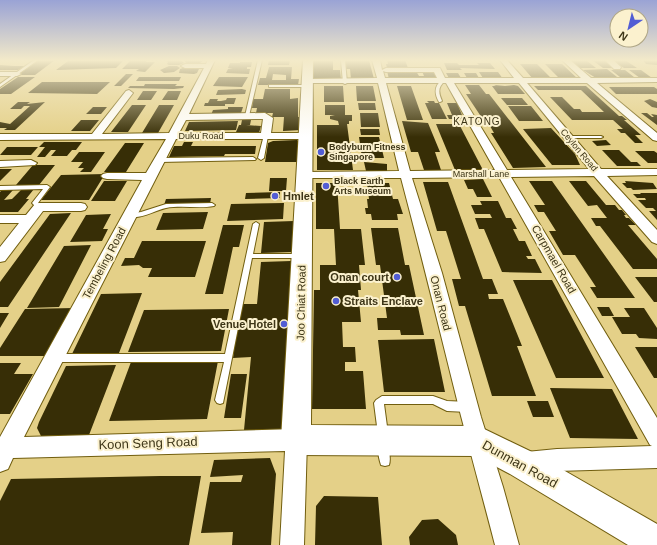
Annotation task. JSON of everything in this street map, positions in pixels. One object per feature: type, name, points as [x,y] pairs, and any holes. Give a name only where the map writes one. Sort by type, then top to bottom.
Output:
[{"type":"street","name":"Tembeling Road","points":[[2,452],[54,358],[150,176],[184,117],[199,85]]},
{"type":"street","name":"Joo Chiat Road","points":[[292,545],[308,85]]},
{"type":"street","name":"Onan Road","points":[[386,85],[407,174],[468,407],[507,545]]},
{"type":"street","name":"Carpmael Road","points":[[449,85],[505,174],[657,438]]},
{"type":"street","name":"Ceylon Road","points":[[526,85],[597,172],[657,239]]},
{"type":"street","points":[[595,85],[657,138]]},
{"type":"street","points":[[95,136],[129,93]]},
{"type":"street","points":[[184,117],[268,117],[266,136]]},
{"type":"street","name":"Duku Road","points":[[4,137],[307,136]]},
{"type":"street","points":[[0,145],[4,137]]},
{"type":"street","points":[[0,164],[31,163]]},
{"type":"street","name":"Marshall Lane","points":[[306,175],[657,172]]},
{"type":"street","points":[[107,176],[150,176]]},
{"type":"street","points":[[0,257],[39,207],[81,207]]},
{"type":"street","points":[[0,219],[30,219]]},
{"type":"street","name":"Dunman Road","points":[[296,440],[384,447],[478,440],[522,463],[657,543]]},
{"type":"street","name":"Koon Seng Road","points":[[2,452],[296,440]]},
{"type":"street","points":[[522,463],[557,460],[657,457]]},
{"type":"lane","points":[[247,116],[254,85]]},
{"type":"lane","points":[[270,86],[281,85]]},
{"type":"lane","points":[[438,85],[436,93],[440,101]]},
{"type":"lane","points":[[261,158],[266,136]]},
{"type":"lane","points":[[569,138],[601,137]]},
{"type":"lane","points":[[160,160],[252,158]]},
{"type":"lane","points":[[0,188],[48,187],[35,203],[39,207]]},
{"type":"lane","points":[[130,215],[142,214],[166,206],[212,205]]},
{"type":"lane","points":[[220,400],[256,224]]},
{"type":"lane","points":[[250,256],[302,256]]},
{"type":"lane","points":[[54,358],[228,358]]},
{"type":"lane","points":[[384,447],[379,403],[382,400],[433,400],[447,406],[468,407]]},
{"type":"building","points":[[5,85],[23,85],[11,94],[0,94],[0,89]]},
{"type":"building","points":[[38,85],[106,85],[97,94],[28,93]]},
{"type":"building","points":[[213,85],[243,85],[242,87]]},
{"type":"building","points":[[465,85],[479,85],[486,94],[489,94],[546,167],[513,168],[491,133],[494,133],[490,126],[493,126],[489,121],[484,121],[466,94],[471,94]]},
{"type":"building","points":[[495,85],[518,86],[525,94],[498,94],[492,86],[496,86]]},
{"type":"building","points":[[130,86],[184,86],[183,88],[174,89],[128,88]]},
{"type":"building","points":[[324,86],[343,86],[344,102],[324,102]]},
{"type":"building","points":[[356,86],[373,86],[376,101],[357,101]]},
{"type":"building","points":[[397,86],[411,86],[423,120],[407,120]]},
{"type":"building","points":[[534,86],[586,86],[619,116],[622,116],[627,120],[624,120],[641,135],[635,135],[643,143],[635,143],[625,133],[621,133],[617,129],[623,129],[613,120],[572,120],[550,97],[562,97],[574,109],[580,109],[582,112],[604,112],[581,90],[538,90]]},
{"type":"building","points":[[609,87],[654,87],[657,89],[657,94],[616,94]]},
{"type":"building","points":[[265,89],[290,89],[290,99],[298,98],[298,117],[301,117],[301,130],[283,131],[284,117],[272,117],[273,113],[256,113],[257,108],[252,108],[253,99],[263,99]]},
{"type":"building","points":[[218,90],[246,90],[245,94],[216,95]]},
{"type":"building","points":[[143,91],[157,91],[151,100],[137,100]]},
{"type":"building","points":[[168,91],[181,91],[177,100],[162,100]]},
{"type":"building","points":[[227,98],[236,98],[234,104],[225,104],[225,106],[204,106],[210,99],[218,99],[217,101],[221,101],[226,100]]},
{"type":"building","points":[[501,98],[522,98],[528,105],[507,105]]},
{"type":"building","points":[[650,99],[657,102],[657,108],[652,107],[644,101]]},
{"type":"building","points":[[427,101],[439,103],[447,119],[432,119],[425,103],[429,103]]},
{"type":"building","points":[[18,102],[30,102],[27,104],[45,102],[15,130],[4,130],[7,128],[0,128],[0,122],[10,124],[30,106],[24,106],[21,109],[10,109]]},
{"type":"building","points":[[358,103],[375,103],[376,110],[359,110]]},
{"type":"building","points":[[447,103],[457,103],[462,115],[452,115]]},
{"type":"building","points":[[132,105],[146,105],[128,132],[111,132]]},
{"type":"building","points":[[159,105],[174,105],[158,133],[142,133]]},
{"type":"building","points":[[325,105],[345,105],[345,115],[352,115],[352,121],[349,121],[349,124],[347,124],[353,170],[317,170],[317,125],[339,125],[338,121],[330,119],[330,116],[335,115],[325,115]]},
{"type":"building","points":[[508,106],[531,106],[543,121],[519,121]]},
{"type":"building","points":[[93,107],[107,107],[101,114],[86,114]]},
{"type":"building","points":[[228,107],[243,107],[241,113],[211,115],[213,110],[228,109]]},
{"type":"building","points":[[360,113],[378,113],[380,127],[361,127]]},
{"type":"building","points":[[641,113],[647,113],[652,117],[654,117],[651,114],[657,115],[657,125]]},
{"type":"building","points":[[447,115],[458,115],[459,117],[464,117],[465,119],[449,119]]},
{"type":"building","points":[[81,120],[99,120],[90,131],[71,131]]},
{"type":"building","points":[[242,120],[251,120],[250,125],[241,125]]},
{"type":"building","points":[[238,121],[236,130],[185,131],[189,122]]},
{"type":"building","points":[[402,121],[428,123],[440,152],[435,152],[441,170],[424,170],[418,152],[411,152]]},
{"type":"building","points":[[436,124],[459,124],[483,170],[455,170]]},
{"type":"building","points":[[239,125],[261,126],[259,133],[236,132]]},
{"type":"building","points":[[551,128],[575,154],[580,165],[552,165],[523,129]]},
{"type":"building","points":[[360,129],[379,129],[380,135],[361,135]]},
{"type":"building","points":[[359,137],[379,137],[384,158],[362,158]]},
{"type":"building","points":[[297,140],[299,142],[298,162],[265,162],[268,143],[273,141]]},
{"type":"building","points":[[606,140],[611,145],[597,146],[592,141]]},
{"type":"building","points":[[44,142],[82,142],[76,150],[72,150],[67,156],[51,156],[56,150],[51,150],[45,157],[37,157],[45,147],[39,147]]},
{"type":"building","points":[[184,142],[193,142],[191,146],[256,146],[255,154],[169,157],[174,146],[182,146]]},
{"type":"building","points":[[125,143],[144,143],[126,172],[104,172]]},
{"type":"building","points":[[7,147],[38,147],[31,155],[0,155]]},
{"type":"building","points":[[602,150],[619,150],[631,162],[637,162],[641,166],[617,166]]},
{"type":"building","points":[[635,151],[654,151],[657,153],[657,163],[648,163]]},
{"type":"building","points":[[79,152],[105,152],[91,172],[80,172],[84,168],[78,168],[83,162],[71,162]]},
{"type":"building","points":[[364,162],[387,164],[387,171],[366,171]]},
{"type":"building","points":[[33,165],[55,165],[39,185],[16,185]]},
{"type":"building","points":[[0,169],[12,169],[0,181]]},
{"type":"building","points":[[105,174],[89,200],[41,200],[61,175]]},
{"type":"building","points":[[270,178],[287,178],[286,191],[269,191]]},
{"type":"building","points":[[483,179],[492,197],[477,197],[473,189],[468,189],[464,180]]},
{"type":"building","points":[[104,181],[127,181],[115,201],[91,201]]},
{"type":"building","points":[[529,181],[552,181],[635,298],[597,298],[590,287],[596,287],[575,255],[563,255],[549,231],[556,231],[544,212],[538,212],[534,205],[545,205]]},
{"type":"building","points":[[569,181],[586,181],[606,205],[615,205],[619,210],[622,210],[626,215],[624,215],[626,218],[629,218],[636,225],[628,225],[657,259],[657,269],[633,269],[600,226],[596,226],[591,218],[607,218],[597,205],[588,206]]},
{"type":"building","points":[[625,181],[653,183],[657,189],[633,190],[631,188],[627,188],[622,183],[626,183]]},
{"type":"building","points":[[423,182],[448,182],[483,279],[492,279],[498,294],[488,294],[489,299],[503,299],[522,346],[517,346],[536,396],[492,396],[465,306],[459,306],[452,279],[461,279],[446,231],[437,231]]},
{"type":"building","points":[[316,183],[337,183],[340,229],[361,229],[365,265],[359,265],[361,290],[358,290],[361,322],[342,322],[343,347],[355,347],[356,362],[345,362],[345,371],[363,371],[366,409],[312,409],[314,290],[320,290],[320,265],[336,265],[334,229],[316,229]]},
{"type":"building","points":[[367,183],[389,183],[393,199],[398,199],[403,214],[397,214],[398,220],[372,220],[371,214],[366,214],[365,208],[368,208],[367,199],[369,199]]},
{"type":"building","points":[[34,189],[26,199],[29,199],[18,212],[0,212],[0,192],[2,190],[13,190],[4,200],[12,199],[21,190]]},
{"type":"building","points":[[280,192],[280,198],[245,199],[246,193]]},
{"type":"building","points":[[640,193],[657,193],[657,220],[649,211],[656,211],[653,208],[646,208],[638,200],[646,200],[645,198],[637,198],[633,194],[641,194]]},
{"type":"building","points":[[211,198],[210,204],[164,205],[166,199]]},
{"type":"building","points":[[480,201],[498,201],[506,218],[511,218],[517,229],[513,229],[519,241],[525,241],[532,256],[526,256],[528,259],[535,259],[542,273],[502,272],[484,229],[479,229],[475,218],[492,218],[490,214],[475,214],[471,205],[482,205]]},
{"type":"building","points":[[284,203],[283,219],[227,221],[231,204]]},
{"type":"building","points":[[208,212],[203,229],[156,230],[163,213]]},
{"type":"building","points":[[71,213],[8,307],[0,307],[0,282],[50,214]]},
{"type":"building","points":[[111,214],[103,229],[108,229],[102,241],[70,242],[86,215]]},
{"type":"building","points":[[294,221],[293,252],[261,253],[264,222]]},
{"type":"building","points":[[223,225],[244,225],[239,247],[233,247],[223,294],[205,294]]},
{"type":"building","points":[[371,228],[398,228],[405,265],[409,265],[424,335],[401,335],[400,330],[378,330],[377,318],[387,318],[380,265],[376,265]]},
{"type":"building","points":[[142,241],[206,241],[195,277],[148,277],[152,268],[143,268],[139,265],[121,266],[125,258],[134,258]]},
{"type":"building","points":[[91,245],[59,307],[27,308],[64,246]]},
{"type":"building","points":[[291,261],[286,422],[280,430],[244,430],[251,357],[233,358],[240,304],[257,304],[261,262]]},
{"type":"building","points":[[635,277],[657,277],[657,302],[654,302]]},
{"type":"building","points":[[513,280],[552,280],[604,378],[556,378]]},
{"type":"building","points":[[142,293],[119,353],[72,354],[101,294]]},
{"type":"building","points":[[597,307],[609,307],[614,316],[602,316]]},
{"type":"building","points":[[74,308],[49,356],[0,356],[0,348],[25,309]]},
{"type":"building","points":[[624,308],[644,308],[657,328],[657,339],[639,338],[636,334],[622,334],[612,317],[630,317]]},
{"type":"building","points":[[229,309],[221,351],[128,352],[144,310]]},
{"type":"building","points":[[0,313],[9,313],[0,328]]},
{"type":"building","points":[[434,339],[445,392],[384,392],[378,340]]},
{"type":"building","points":[[635,347],[657,347],[657,378],[654,378]]},
{"type":"building","points":[[218,361],[207,419],[109,421],[131,362]]},
{"type":"building","points":[[0,363],[21,363],[14,374],[33,374],[10,414],[0,414]]},
{"type":"building","points":[[116,365],[89,435],[41,436],[37,428],[39,422],[66,366]]},
{"type":"building","points":[[231,374],[247,374],[241,418],[224,418]]},
{"type":"building","points":[[550,388],[612,389],[638,439],[570,438]]},
{"type":"building","points":[[527,401],[548,401],[554,417],[533,417]]},
{"type":"building","points":[[270,458],[276,474],[271,545],[232,545],[233,532],[201,533],[210,482],[241,482],[243,475],[210,477],[214,460]]},
{"type":"building","points":[[201,476],[189,545],[0,545],[0,501],[11,479]]},
{"type":"building","points":[[324,496],[378,497],[382,545],[315,545],[316,506]]},
{"type":"building","points":[[438,519],[456,535],[458,545],[410,545],[409,537],[422,520]]},
{"type":"place","name":"Bodyburn Fitness Singapore","points":[[321,152]]},
{"type":"place","name":"Black Earth Arts Museum","points":[[326,186]]},
{"type":"place","name":"Hmlet","points":[[275,196]]},
{"type":"place","name":"Onan court","points":[[397,277]]},
{"type":"place","name":"Straits Enclave","points":[[336,301]]},
{"type":"place","name":"Venue Hotel","points":[[284,324]]},
{"type":"district","name":"KATONG","points":[[477,121]]}]
